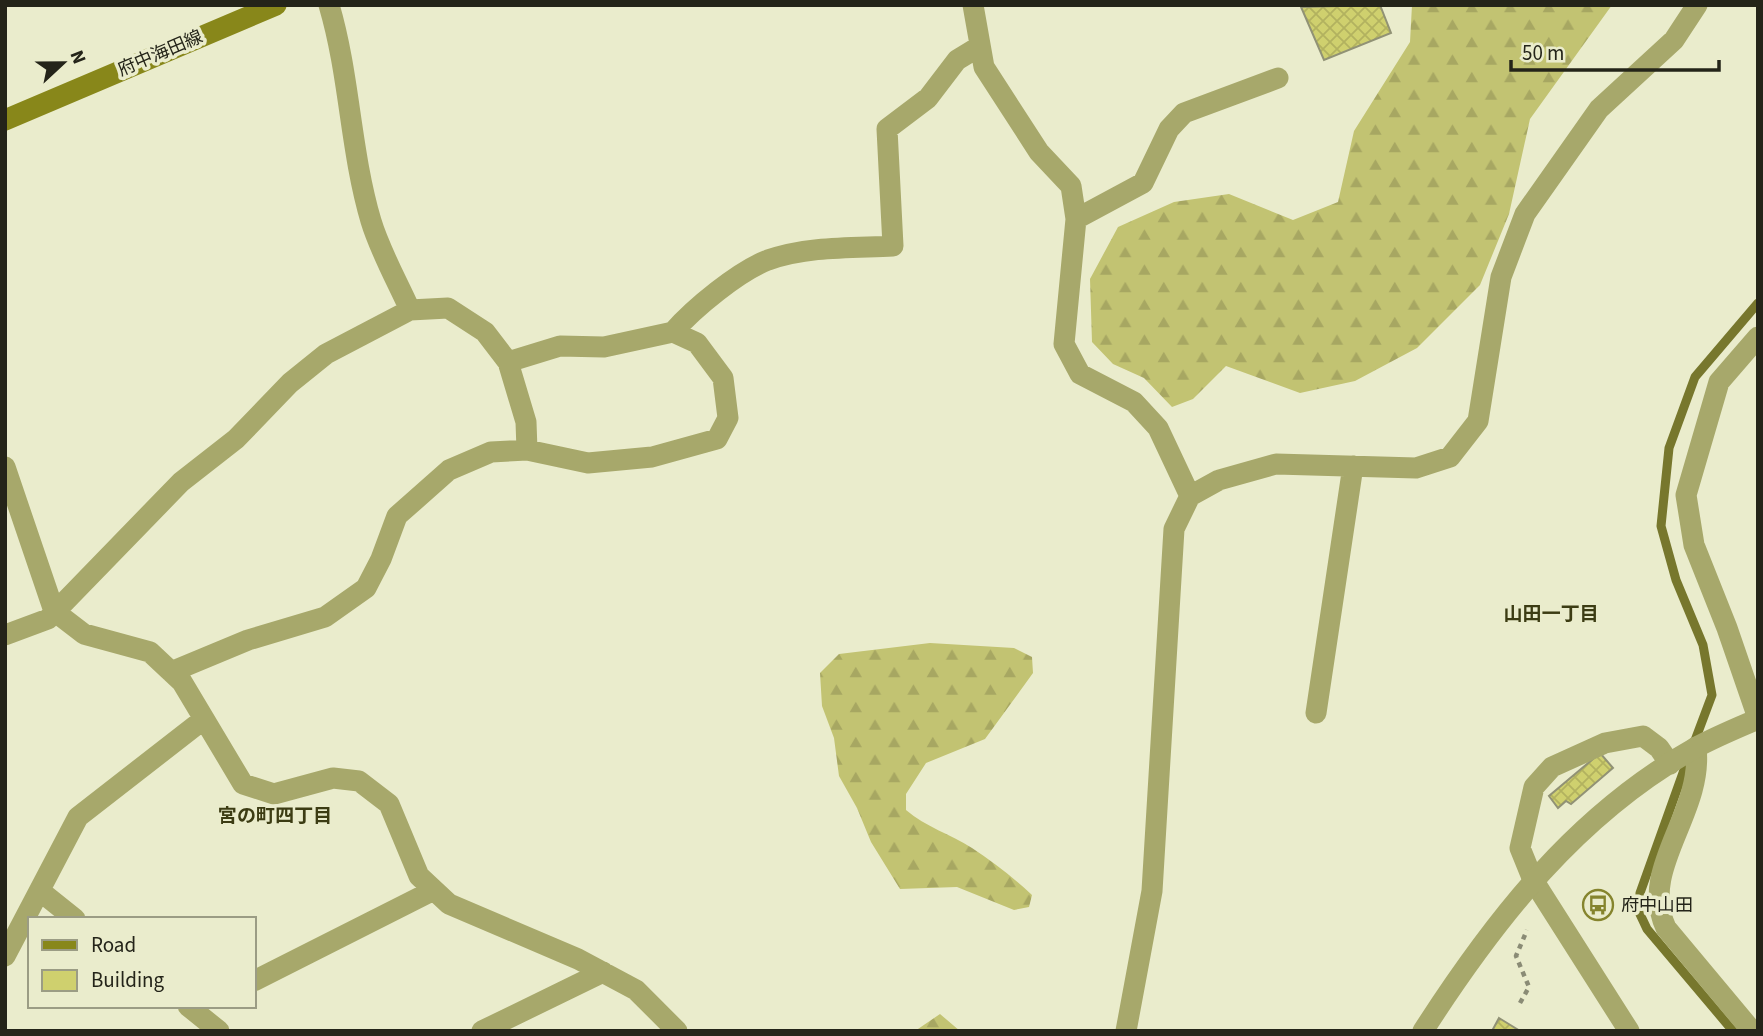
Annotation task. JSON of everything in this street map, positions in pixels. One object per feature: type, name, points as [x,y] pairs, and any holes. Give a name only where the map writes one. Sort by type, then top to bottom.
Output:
[{"type":"main road","name":"府中海田線","points":[[5,120],[276,5]]},
{"type":"street","points":[[329,5],[340,42],[349,122],[371,223],[410,310]]},
{"type":"street","points":[[973,5],[984,67],[1039,152],[1071,186],[1076,219],[1064,344],[1080,374],[1134,402],[1158,428],[1190,496]]},
{"type":"street","points":[[1126,1031],[1152,891],[1174,529],[1190,496],[1219,480],[1276,464],[1416,468],[1450,457],[1478,421],[1501,277],[1525,214],[1600,109],[1674,40],[1697,5]]},
{"type":"street","points":[[673,332],[697,305],[767,261],[819,249],[893,246],[887,129],[928,98],[957,60],[981,46]]},
{"type":"street","points":[[1076,219],[1143,183],[1169,129],[1184,113],[1278,78]]},
{"type":"street","points":[[5,635],[48,618],[181,482],[236,439],[290,383],[326,354],[410,310],[448,308],[485,332],[508,362],[526,422],[527,450]]},
{"type":"street","points":[[171,672],[248,640],[325,617],[366,588],[382,559],[397,516],[449,470],[491,452],[527,450],[589,463],[652,457],[717,439],[728,418],[723,378],[698,343],[673,332],[604,347],[560,346],[508,362]]},
{"type":"street","points":[[1423,1031],[1486,937],[1568,843],[1624,796],[1696,747],[1758,719],[1727,628],[1694,545],[1686,495],[1719,382],[1758,337]]},
{"type":"street","points":[[1316,713],[1353,466]]},
{"type":"street","points":[[5,467],[54,611],[84,634],[150,652],[182,682],[243,784],[274,794],[333,778],[359,781],[389,804],[419,876],[449,904],[603,972],[636,990],[677,1031]]},
{"type":"street","points":[[5,956],[78,817],[204,719]]},
{"type":"street","points":[[1629,1031],[1533,880],[1520,848],[1534,787],[1552,767],[1605,743],[1643,736],[1659,748],[1670,764]]},
{"type":"street","points":[[1696,747],[1698,769],[1695,787],[1660,877],[1657,910],[1666,928],[1752,1031]]},
{"type":"street","points":[[256,980],[434,890]]},
{"type":"street","points":[[40,891],[72,917]]},
{"type":"street","points":[[482,1031],[603,972]]},
{"type":"street","points":[[200,1009],[219,1031]]},
{"type":"path","points":[[1520,1003],[1529,987],[1516,956],[1531,922]]},
{"type":"green space","points":[[1412,5],[1612,5],[1530,119],[1509,214],[1480,285],[1417,348],[1355,381],[1300,393],[1226,366],[1193,399],[1172,407],[1144,378],[1113,364],[1092,342],[1090,279],[1118,227],[1174,202],[1229,194],[1293,220],[1338,202],[1354,131],[1410,42]]},
{"type":"green space","points":[[930,643],[1014,648],[1032,657],[1033,673],[985,739],[926,763],[906,794],[906,810],[972,848],[1003,870],[1032,895],[1029,907],[1014,910],[957,887],[900,889],[871,842],[857,808],[839,776],[834,738],[822,706],[820,673],[839,654]]},
{"type":"green space","points":[[940,1014],[960,1031],[915,1031]]},
{"type":"building","points":[[1380,5],[1391,33],[1324,60],[1301,7]]},
{"type":"building","points":[[1600,753],[1613,768],[1571,804],[1566,801],[1558,808],[1549,796]]},
{"type":"building","points":[[1499,1018],[1520,1031],[1492,1031]]},
{"type":"waterway","points":[[1694,743],[1712,695],[1703,645],[1676,580],[1661,526],[1669,448],[1695,377],[1758,303]]},
{"type":"waterway","points":[[1689,756],[1640,893],[1639,912],[1647,929],[1733,1031]]},
{"type":"place","name":"府中山田","points":[[1598,905]]},
{"type":"district","name":"山田一丁目","points":[[1551,613]]},
{"type":"district","name":"宮の町四丁目","points":[[275,815]]}]
